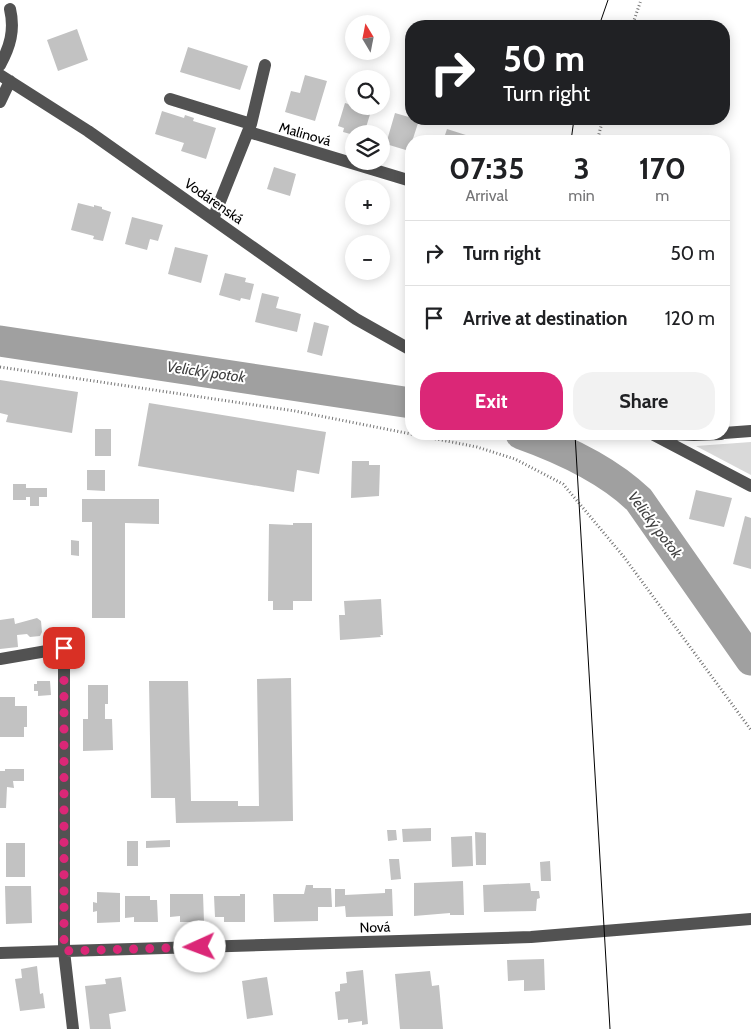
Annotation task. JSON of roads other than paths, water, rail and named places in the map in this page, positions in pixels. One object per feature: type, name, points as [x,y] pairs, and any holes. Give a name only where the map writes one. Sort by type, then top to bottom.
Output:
[{"type":"street","points":[[0,65],[11,40],[13,21],[10,10]]},
{"type":"street","points":[[213,219],[250,128],[265,65]]},
{"type":"street","points":[[0,102],[5,78]]},
{"type":"street","name":"Vodárenská","points":[[5,78],[88,131],[356,319],[405,347]]},
{"type":"street","name":"Malinová","points":[[170,99],[250,128],[405,178]]},
{"type":"street","points":[[730,433],[751,431]]},
{"type":"street","points":[[663,440],[751,486]]},
{"type":"street","points":[[0,659],[64,648],[64,951],[73,1029]]},
{"type":"street","name":"Nová","points":[[0,953],[531,937],[751,919]]},
{"type":"waterway","name":"Velický potok","points":[[0,341],[405,402]]},
{"type":"waterway","name":"Velický potok","points":[[537,440],[599,469],[639,500],[751,660]]},
{"type":"tram line","points":[[601,20],[608,0]]},
{"type":"tram line","points":[[572,135],[573,125]]},
{"type":"tram line","points":[[575,440],[610,1029]]}]
